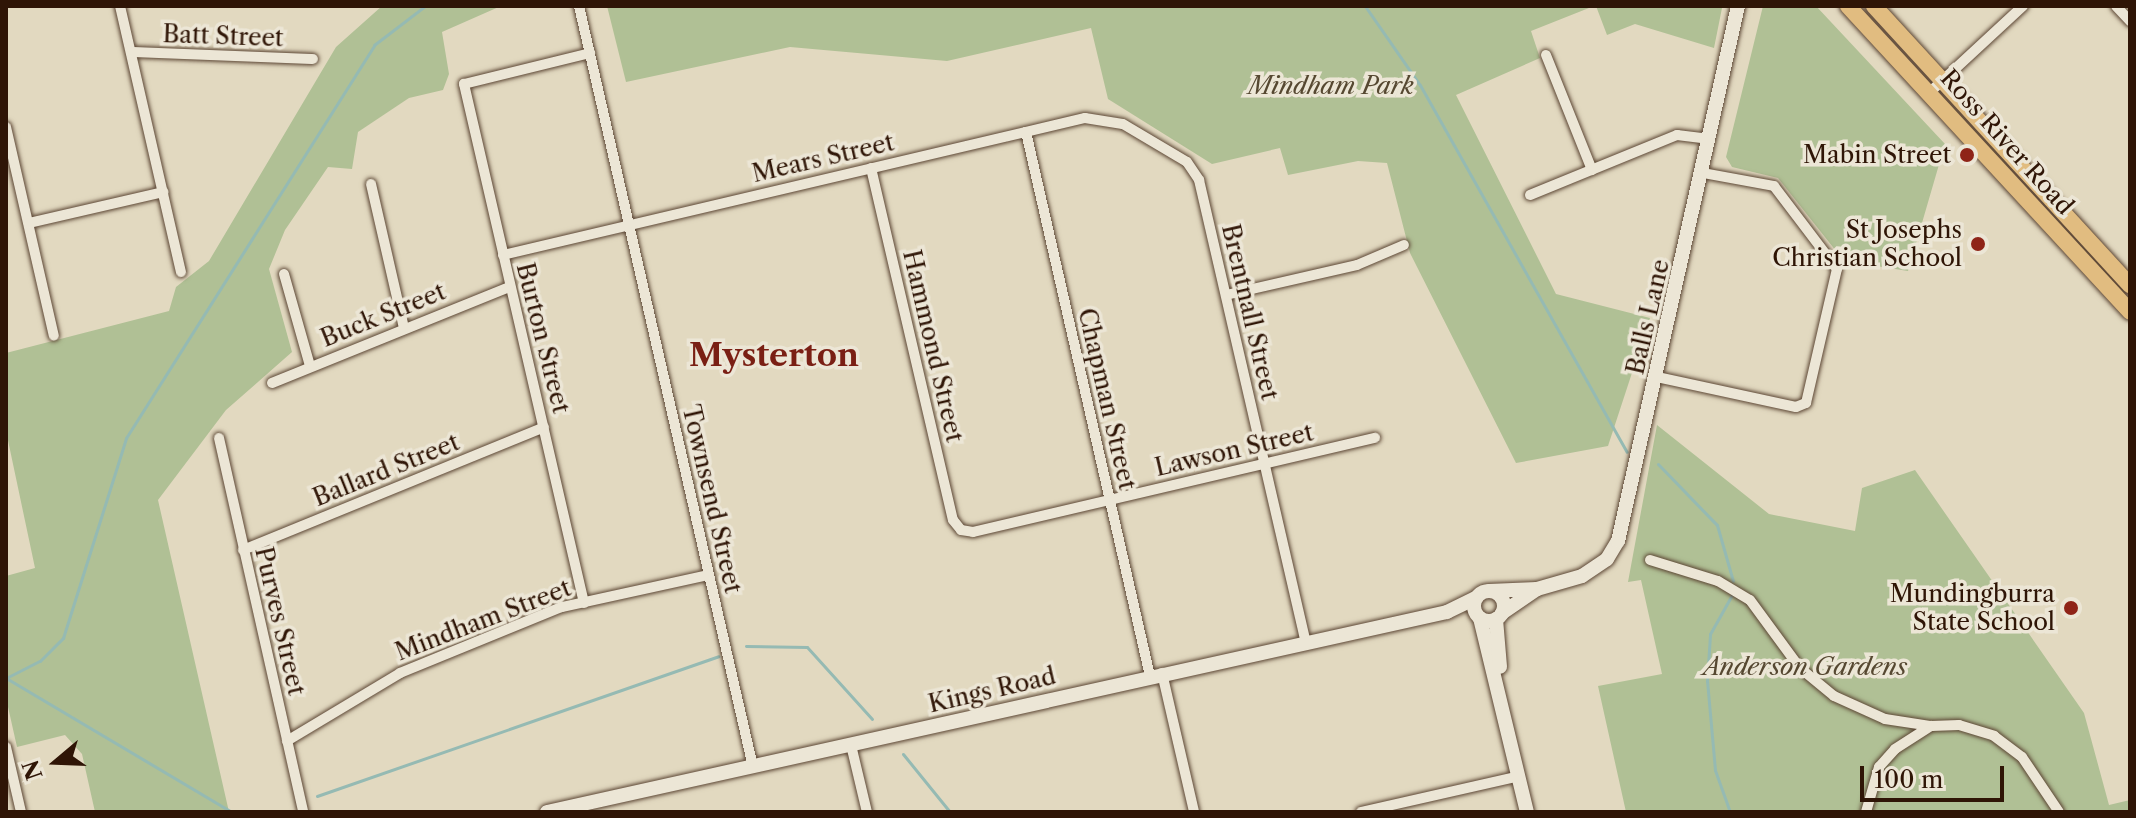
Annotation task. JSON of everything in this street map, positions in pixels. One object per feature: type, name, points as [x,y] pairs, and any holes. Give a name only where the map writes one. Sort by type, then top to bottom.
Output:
[{"type":"main road","name":"Balls Lane","points":[[1483,594],[1537,589],[1594,571],[1613,551],[1622,532],[1738,6]]},
{"type":"main road","name":"Ross River Road","points":[[1848,6],[1936,86],[2130,285]]},
{"type":"main road","name":"Ross River Road","points":[[1874,6],[1936,86],[2130,312]]},
{"type":"main road","name":"Balls Lane","points":[[1499,616],[1537,589]]},
{"type":"main road","name":"Kings Road","points":[[547,812],[1447,612],[1483,594]]},
{"type":"main road","points":[[1503,707],[1501,599],[1483,594],[1478,616],[1527,812]]},
{"type":"main road","name":"Kings Road","points":[[1447,612],[1499,616]]},
{"type":"street","points":[[120,6],[181,272]]},
{"type":"street","name":"Townsend Street","points":[[579,6],[753,767]]},
{"type":"street","points":[[1936,86],[2023,6]]},
{"type":"street","points":[[2116,6],[2130,21]]},
{"type":"street","name":"Batt Street","points":[[132,52],[313,59]]},
{"type":"street","name":"Burton Street","points":[[584,603],[464,84],[590,53]]},
{"type":"street","points":[[1546,55],[1592,170]]},
{"type":"street","name":"Brentnall Street","points":[[1026,132],[1104,117],[1187,162],[1203,192],[1306,643]]},
{"type":"street","points":[[6,127],[54,336]]},
{"type":"street","name":"Mears Street","points":[[503,255],[629,222],[1026,132]]},
{"type":"street","name":"Chapman Street","points":[[1026,132],[1110,499],[1194,812]]},
{"type":"street","points":[[1530,195],[1677,135],[1710,139]]},
{"type":"street","name":"Hammond Street","points":[[871,168],[953,520],[961,530]]},
{"type":"street","points":[[1657,377],[1796,407],[1806,403],[1837,269],[1774,186],[1703,173]]},
{"type":"street","points":[[371,184],[404,328]]},
{"type":"street","points":[[29,223],[163,192]]},
{"type":"street","points":[[1226,295],[1357,265],[1404,245]]},
{"type":"street","points":[[284,274],[310,366]]},
{"type":"street","name":"Buck Street","points":[[272,383],[510,287]]},
{"type":"street","name":"Ballard Street","points":[[243,550],[544,427]]},
{"type":"street","name":"Purves Street","points":[[219,438],[303,812]]},
{"type":"street","name":"Lawson Street","points":[[961,530],[973,532],[1375,438]]},
{"type":"street","points":[[1650,560],[1734,589],[1764,615],[1800,668],[1834,696],[1885,719],[1931,726],[1959,725],[1994,736],[2022,757],[2059,812]]},
{"type":"street","name":"Mindham Street","points":[[287,741],[400,673],[584,603],[709,575]]},
{"type":"street","points":[[1866,812],[1879,767],[1911,736],[1931,726]]},
{"type":"street","points":[[851,745],[867,812]]},
{"type":"street","points":[[6,747],[21,812]]},
{"type":"street","points":[[1361,812],[1519,776]]},
{"type":"green space","points":[[382,6],[501,6],[442,32],[449,74],[443,90],[409,98],[358,132],[352,169],[328,167],[285,230],[269,269],[292,352],[226,410],[158,500],[229,812],[95,812],[82,754],[65,735],[17,747],[6,698],[6,576],[35,568],[6,431],[6,353],[169,311],[176,287],[209,261],[336,47]]},
{"type":"green space","name":"Mindham Park","points":[[607,6],[1594,6],[1531,31],[1540,58],[1456,95],[1556,294],[1650,318],[1608,446],[1516,463],[1410,253],[1387,163],[1358,161],[1288,175],[1280,148],[1212,164],[1108,99],[1091,28],[947,61],[790,47],[626,82]]},
{"type":"green space","points":[[1596,6],[1722,8],[1714,48],[1635,24],[1607,35]]},
{"type":"green space","points":[[1763,6],[1816,6],[1945,144],[1908,271],[1844,261],[1778,178],[1732,167],[1726,157]]},
{"type":"green space","name":"Anderson Gardens","points":[[1657,425],[1769,514],[1855,531],[1862,488],[1915,470],[2084,713],[2109,805],[2130,800],[2130,812],[1626,812],[1598,686],[1662,674],[1641,580],[1628,582]]},
{"type":"waterway","points":[[6,678],[40,661],[63,638],[126,438],[374,45],[425,6]]},
{"type":"waterway","points":[[1365,6],[1420,85],[1627,452]]},
{"type":"waterway","points":[[1658,464],[1717,525],[1733,581]]},
{"type":"waterway","points":[[1730,812],[1715,770],[1707,681],[1710,634],[1733,593]]},
{"type":"waterway","points":[[746,646],[807,647],[872,719]]},
{"type":"waterway","points":[[317,796],[718,656]]},
{"type":"waterway","points":[[6,678],[232,812]]},
{"type":"waterway","points":[[903,754],[950,812]]},
{"type":"place","name":"Mabin Street","points":[[1967,155]]},
{"type":"place","name":"St Josephs Christian School","points":[[1978,244]]},
{"type":"place","name":"Mundingburra State School","points":[[2071,608]]},
{"type":"district","name":"Mysterton","points":[[774,355]]}]
